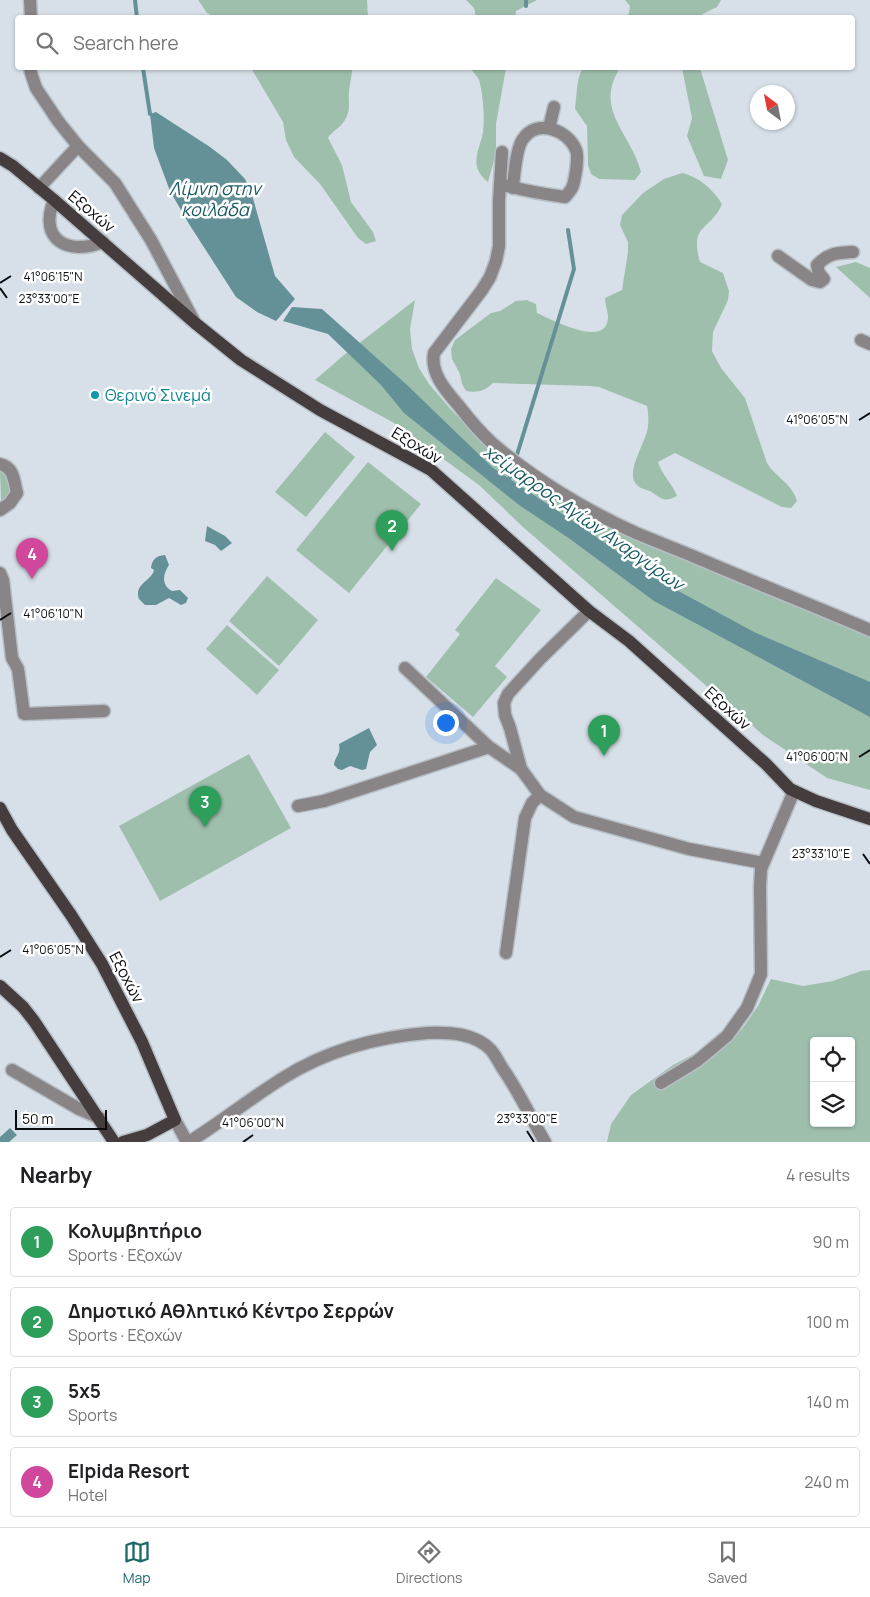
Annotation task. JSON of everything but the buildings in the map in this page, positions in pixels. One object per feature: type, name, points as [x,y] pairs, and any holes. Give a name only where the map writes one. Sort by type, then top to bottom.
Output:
[{"type":"main road","name":"Εξοχών","points":[[0,158],[40,188],[195,323],[241,360],[297,397],[430,470],[589,611],[629,641],[766,764],[790,789],[816,801],[870,819]]},
{"type":"main road","name":"Εξοχών","points":[[0,808],[12,830],[72,915],[102,964],[142,1042],[175,1120]]},
{"type":"main road","points":[[0,986],[34,1020],[114,1142]]},
{"type":"main road","points":[[123,1142],[147,1135],[175,1120]]},
{"type":"street","points":[[30,0],[31,15]]},
{"type":"street","points":[[30,70],[36,88],[58,121],[78,146],[115,183],[151,240],[195,323]]},
{"type":"street","points":[[549,128],[554,107]]},
{"type":"street","points":[[500,184],[513,188],[565,197],[572,188],[576,168],[576,151],[564,133],[549,128],[534,130],[522,139],[515,166],[513,188]]},
{"type":"street","points":[[40,188],[78,146]]},
{"type":"street","points":[[502,152],[499,246],[493,270],[482,290],[437,347],[434,356],[434,365],[439,379],[461,409],[499,449],[549,485],[598,513],[639,534],[870,630]]},
{"type":"street","points":[[54,200],[50,211],[50,226],[60,242],[72,247],[83,248],[103,242]]},
{"type":"street","points":[[778,256],[812,280],[820,282],[824,279],[819,273],[817,265],[825,257],[853,252]]},
{"type":"street","points":[[0,464],[5,465],[13,474],[17,493],[10,503],[0,510]]},
{"type":"street","points":[[0,573],[4,589],[12,658],[18,669],[24,714],[104,710]]},
{"type":"street","points":[[521,769],[505,715],[504,703],[508,694],[534,665],[589,611]]},
{"type":"street","points":[[405,668],[489,747],[521,769],[540,795],[574,817],[688,849],[763,863]]},
{"type":"street","points":[[298,806],[324,801],[489,747]]},
{"type":"street","points":[[661,1083],[697,1061],[727,1036],[747,1008],[761,974],[760,887],[763,863],[794,791]]},
{"type":"street","points":[[506,953],[525,818],[532,803],[540,795]]},
{"type":"street","points":[[175,1120],[188,1142],[283,1078],[342,1049],[405,1035],[440,1032],[469,1036],[490,1049],[545,1142]]},
{"type":"street","points":[[12,1070],[79,1109],[100,1118]]},
{"type":"green space","points":[[198,0],[367,0],[368,15],[211,15],[207,13]]},
{"type":"green space","points":[[466,0],[537,0],[516,11],[515,15],[476,15],[474,8]]},
{"type":"green space","points":[[625,0],[721,0],[717,7],[701,15],[628,15],[630,6]]},
{"type":"green space","points":[[252,70],[352,70],[348,115],[328,138],[342,165],[351,202],[373,232],[376,241],[366,244],[358,238],[320,184],[294,157],[286,140],[283,122]]},
{"type":"green space","points":[[472,70],[506,70],[496,124],[496,153],[488,182],[478,170],[476,158],[484,120],[479,80]]},
{"type":"green space","points":[[582,70],[619,70],[613,83],[612,109],[641,172],[635,180],[599,179],[591,174],[588,165],[587,126],[575,109]]},
{"type":"green space","points":[[682,70],[701,70],[728,160],[721,179],[704,176],[687,136],[692,118]]},
{"type":"green space","points":[[682,173],[694,177],[705,184],[722,204],[717,213],[702,229],[697,240],[700,262],[723,273],[729,291],[728,300],[713,332],[712,351],[721,368],[745,398],[767,463],[791,489],[797,501],[791,508],[782,507],[675,453],[658,462],[677,496],[667,500],[662,499],[638,486],[633,478],[635,464],[647,432],[647,406],[599,387],[590,386],[493,383],[481,391],[466,391],[452,359],[451,349],[455,340],[491,313],[500,311],[516,301],[527,300],[536,304],[537,313],[577,330],[589,332],[598,331],[605,327],[608,317],[605,298],[622,290],[628,252],[628,242],[620,225],[622,215],[643,193],[664,179]]},
{"type":"green space","points":[[856,262],[870,268],[870,298],[836,267]]},
{"type":"green space","points":[[415,300],[410,329],[412,349],[419,368],[429,384],[454,413],[487,443],[552,490],[870,635],[870,790],[827,778],[763,735],[523,527],[479,485],[394,423],[315,380]]},
{"type":"green space","points":[[325,432],[355,457],[306,517],[275,492]]},
{"type":"green space","points":[[368,462],[421,504],[349,593],[296,550]]},
{"type":"green space","points":[[0,471],[6,472],[13,489],[5,502],[1,500]]},
{"type":"green space","points":[[267,576],[318,620],[279,666],[229,621]]},
{"type":"green space","points":[[496,578],[541,610],[495,666],[507,677],[473,717],[426,677],[460,634],[455,630]]},
{"type":"green space","points":[[227,625],[279,670],[257,695],[206,649]]},
{"type":"green space","points":[[249,754],[291,828],[160,901],[119,826]]},
{"type":"green space","points":[[870,970],[870,1142],[607,1142],[611,1124],[631,1095],[673,1065],[742,1029],[758,1006],[771,979],[803,986],[833,981],[861,971]]},
{"type":"water","name":"Λίμνη στην κοιλάδα","points":[[156,112],[210,147],[227,160],[245,179],[252,195],[275,276],[295,299],[276,321],[257,312],[236,297],[170,191],[154,148],[150,114]]},
{"type":"water","points":[[292,307],[322,309],[407,385],[493,468],[660,581],[754,632],[870,682],[870,717],[654,601],[570,539],[519,505],[404,413],[381,385],[328,334],[283,321]]},
{"type":"water","points":[[207,526],[225,536],[232,543],[221,551],[215,545],[205,541]]},
{"type":"water","points":[[165,555],[169,565],[164,576],[166,586],[172,591],[180,590],[188,598],[186,603],[181,605],[169,598],[156,605],[145,605],[139,599],[139,589],[152,574],[154,570],[151,568],[152,563],[156,557]]},
{"type":"water","points":[[369,728],[377,745],[370,752],[366,769],[362,770],[350,766],[342,770],[338,769],[334,765],[339,751],[339,744]]},
{"type":"water","points":[[10,1128],[17,1135],[9,1142],[0,1142],[0,1137]]},
{"type":"waterway","name":"χείμαρρος Αγίων Αναργύρων","points":[[135,0],[137,15]]},
{"type":"waterway","points":[[526,0],[526,6]]},
{"type":"waterway","name":"χείμαρρος Αγίων Αναργύρων","points":[[143,70],[150,114]]},
{"type":"waterway","points":[[516,458],[574,269],[568,230]]},
{"type":"waterway","points":[[508,482],[514,465]]},
{"type":"place","name":"Θερινό Σινεμά","points":[[95,395]]},
{"type":"place","name":"Δημοτικό Αθλητικό Κέντρο Σερρών","points":[[392,551]]},
{"type":"place","name":"Elpida Resort","points":[[32,579]]},
{"type":"place","name":"Κολυμβητήριο","points":[[604,756]]},
{"type":"place","name":"5x5","points":[[205,827]]}]
